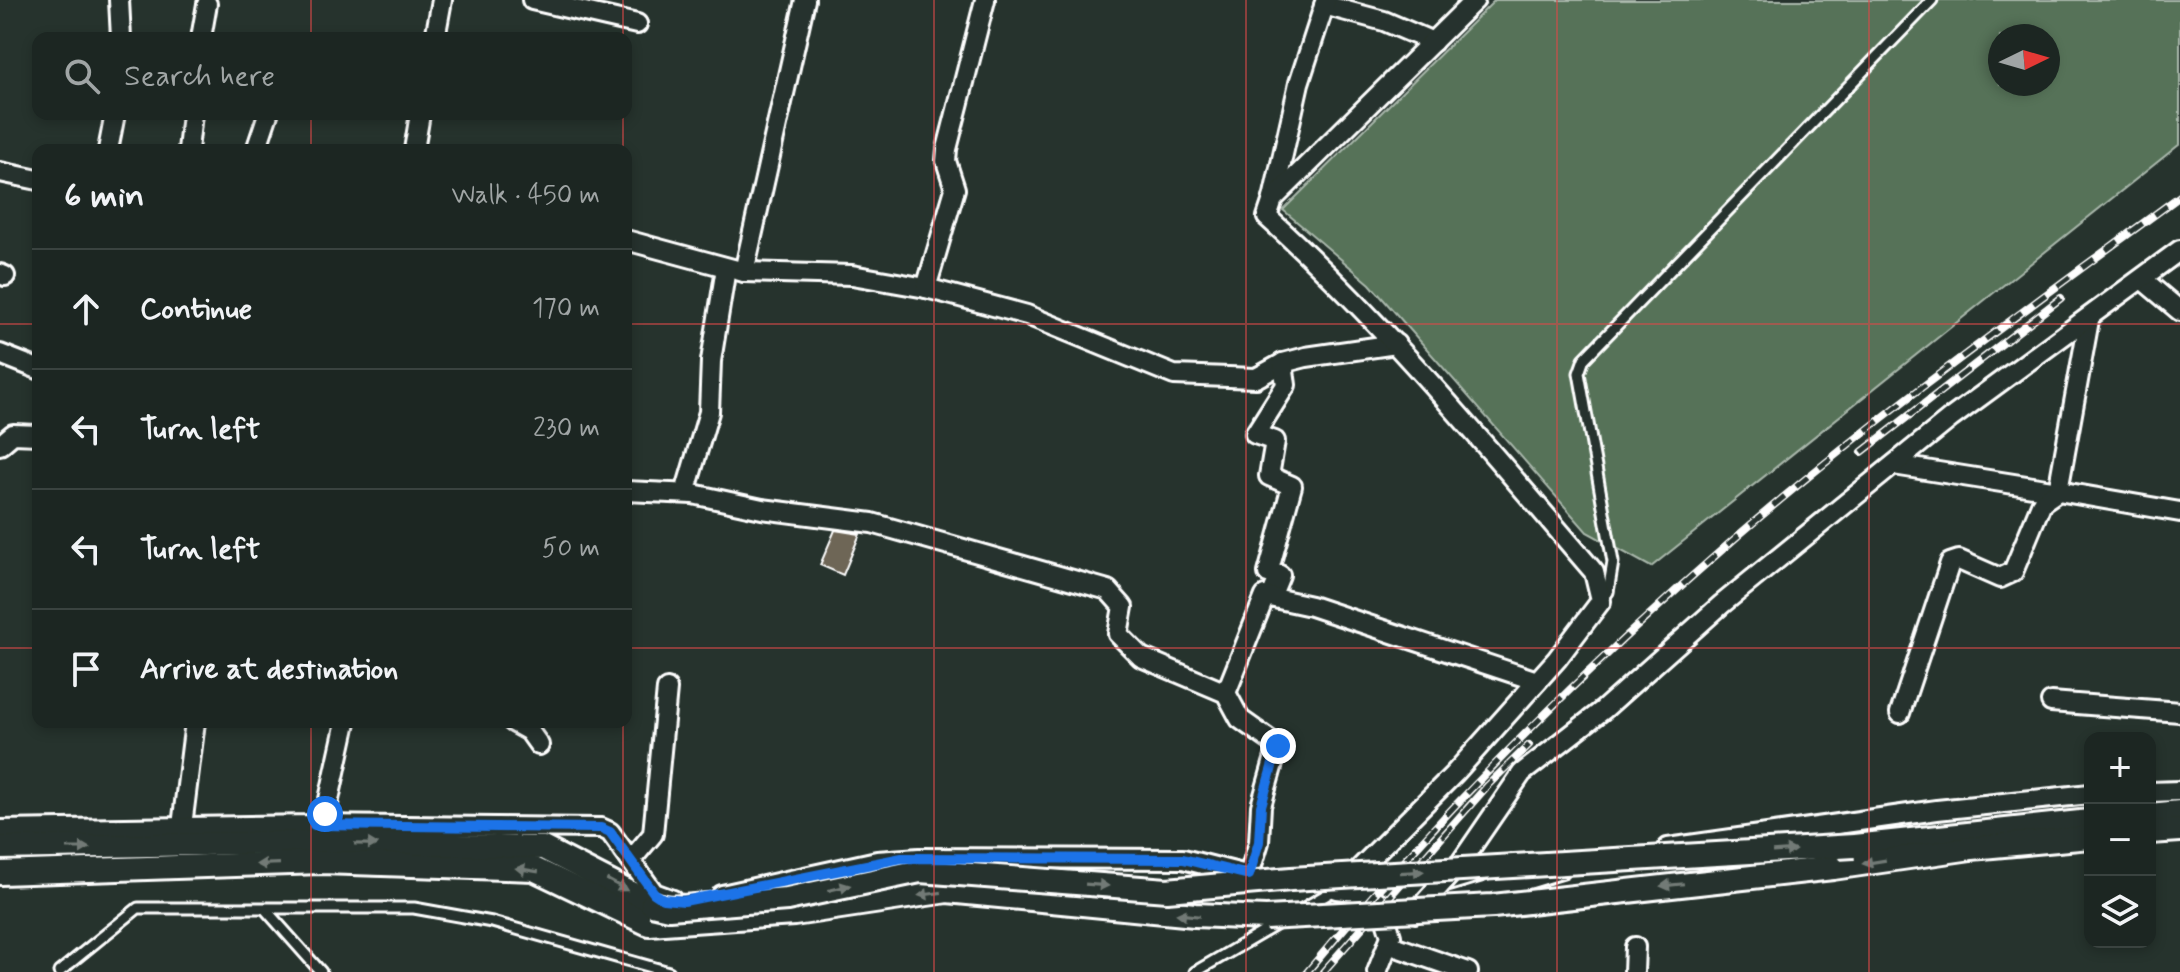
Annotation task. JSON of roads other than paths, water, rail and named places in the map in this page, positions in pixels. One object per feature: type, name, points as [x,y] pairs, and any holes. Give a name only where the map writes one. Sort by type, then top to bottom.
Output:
[{"type":"street","points":[[119,0],[121,32]]},
{"type":"street","points":[[436,32],[442,0]]},
{"type":"street","points":[[532,0],[637,24]]},
{"type":"street","points":[[685,493],[709,412],[711,361],[805,0]]},
{"type":"street","points":[[926,288],[955,189],[946,161],[947,149],[985,0]]},
{"type":"street","points":[[1273,199],[1475,0]]},
{"type":"street","points":[[1342,885],[1455,773],[1537,681],[1601,601],[1594,572],[1396,344],[1323,267],[1267,217],[1299,83],[1325,2],[1384,21],[1433,42]]},
{"type":"street","points":[[202,32],[207,4]]},
{"type":"street","points":[[109,144],[114,120]]},
{"type":"street","points":[[189,144],[191,120]]},
{"type":"street","points":[[258,144],[266,120]]},
{"type":"street","points":[[415,144],[419,120]]},
{"type":"street","points":[[0,172],[32,179]]},
{"type":"street","points":[[632,242],[735,270],[852,275],[926,288],[1027,315],[1174,375],[1256,378],[1283,363],[1396,344]]},
{"type":"street","points":[[1415,913],[1461,862],[1522,773],[1603,710],[1722,604],[1951,418],[2089,320],[2180,250]]},
{"type":"street","points":[[2142,279],[2180,311]]},
{"type":"street","points":[[1900,713],[1950,563],[1959,560],[2000,578],[2007,577],[2013,572],[2042,502],[2058,491],[2089,320]]},
{"type":"street","points":[[0,354],[32,367]]},
{"type":"street","points":[[1271,597],[1280,575],[1268,573],[1292,486],[1269,476],[1275,441],[1255,434],[1286,385],[1283,363]]},
{"type":"street","points":[[0,445],[13,434],[32,435]]},
{"type":"street","points":[[1894,465],[2180,512]]},
{"type":"street","points":[[632,491],[685,493],[762,509],[872,523],[1108,590],[1123,607],[1118,634],[1141,657],[1226,693],[1240,719],[1278,746],[1261,806],[1259,842],[1249,875]]},
{"type":"street","points":[[1226,693],[1265,596],[1311,606],[1537,681]]},
{"type":"street","points":[[631,860],[653,834],[667,689]]},
{"type":"street","points":[[2051,702],[2180,712]]},
{"type":"street","points":[[182,826],[194,728]]},
{"type":"street","points":[[314,825],[328,804],[345,728]]},
{"type":"street","points":[[524,728],[539,745]]},
{"type":"street","points":[[2156,792],[2180,791]]},
{"type":"street","points":[[1386,921],[1619,855],[1951,808],[2084,795]]},
{"type":"street","points":[[2156,814],[2180,812]]},
{"type":"street","points":[[650,914],[669,908],[787,899],[920,871],[1199,890],[1291,879],[1854,846],[2084,822]]},
{"type":"street","points":[[0,830],[314,825],[601,828],[610,832],[654,893],[663,899],[684,901],[902,858],[1183,859],[1288,885],[1333,878],[1342,885],[1363,892],[1381,904],[1391,936],[1377,972]]},
{"type":"street","points":[[2156,832],[2180,830]]},
{"type":"street","points":[[0,848],[297,842],[543,848],[580,877],[650,914],[794,914],[947,891],[1219,917],[1493,906],[1833,868],[1971,848],[2084,838]]},
{"type":"street","points":[[0,873],[321,862],[534,869],[580,877]]},
{"type":"street","points":[[1388,944],[1468,972]]},
{"type":"street","points":[[1634,972],[1635,947]]},
{"type":"lane","points":[[1601,601],[1608,592],[1613,562],[1579,373],[1584,359],[1932,0]]},
{"type":"lane","points":[[1195,972],[1342,885]]},
{"type":"lane","points":[[59,972],[138,908],[414,908],[492,922],[669,972]]},
{"type":"lane","points":[[265,909],[321,972]]},
{"type":"railway","points":[[1307,972],[1408,856],[1514,744],[1682,585],[1793,489],[1901,403],[2180,196]]},
{"type":"railway","points":[[1862,452],[2061,298]]},
{"type":"railway","points":[[1323,972],[1488,785],[1529,745]]}]
